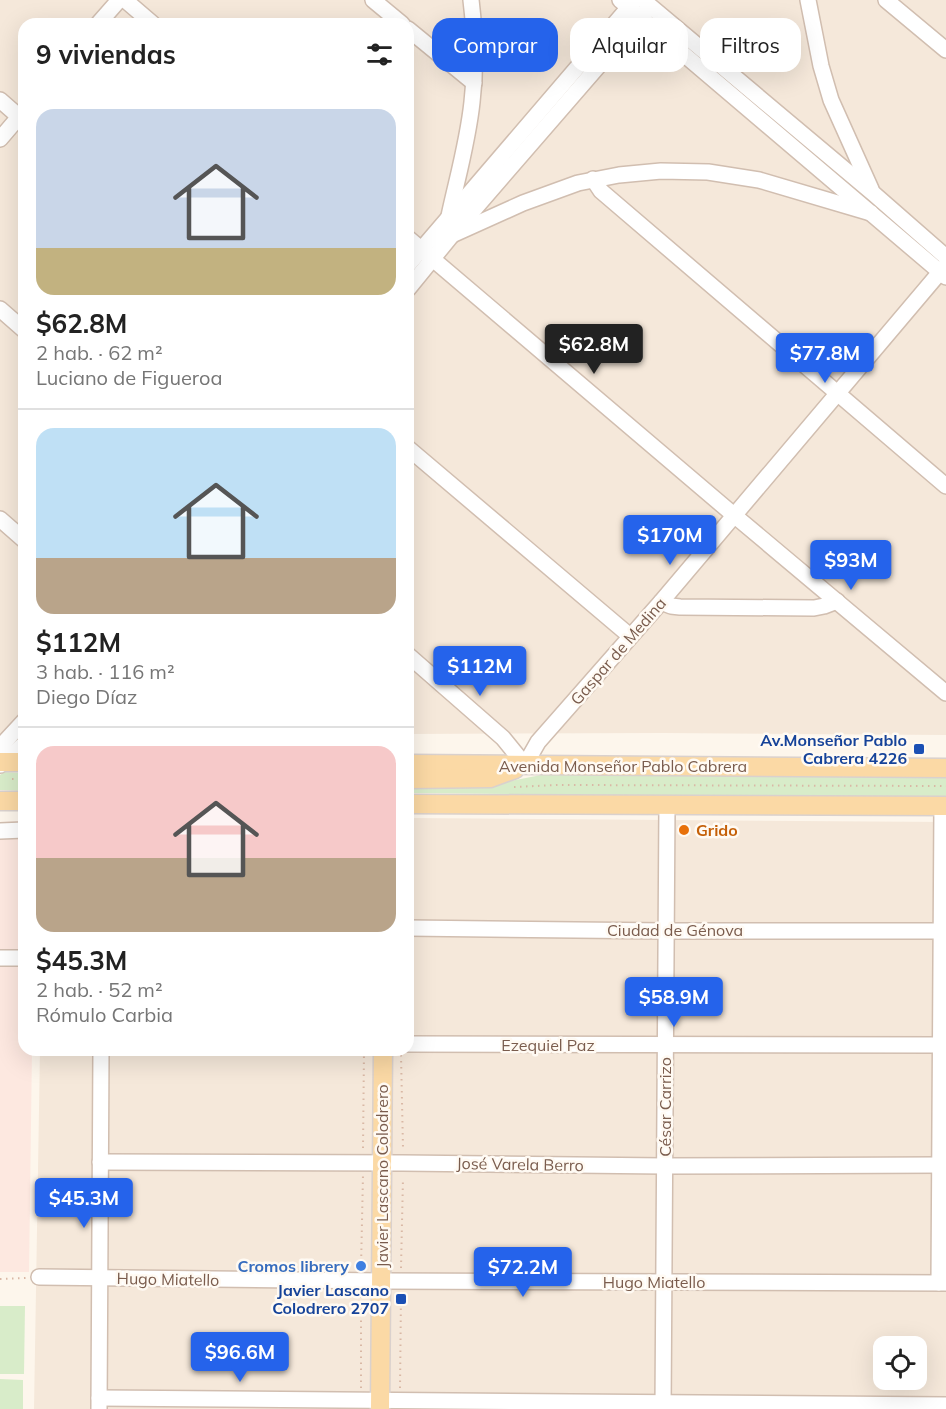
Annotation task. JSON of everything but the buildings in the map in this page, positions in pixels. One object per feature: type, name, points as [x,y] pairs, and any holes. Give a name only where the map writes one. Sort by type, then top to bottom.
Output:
[{"type":"main road","name":"Avenida Monseñor Pablo Cabrera","points":[[414,764],[946,768]]},
{"type":"main road","points":[[414,779],[490,778],[525,765]]},
{"type":"main road","points":[[0,801],[18,801]]},
{"type":"main road","points":[[414,804],[944,806]]},
{"type":"main road","name":"Javier Lascano Colodrero","points":[[381,1405],[383,1056]]},
{"type":"street","points":[[103,18],[119,0]]},
{"type":"street","points":[[125,0],[146,18]]},
{"type":"street","points":[[373,0],[395,18]]},
{"type":"street","points":[[448,218],[472,103],[474,32],[471,0]]},
{"type":"street","points":[[808,0],[821,66],[831,100],[874,194]]},
{"type":"street","points":[[886,0],[946,50]]},
{"type":"street","points":[[639,4],[874,194],[946,257]]},
{"type":"street","points":[[639,4],[871,213],[944,271]]},
{"type":"street","points":[[414,278],[448,218],[639,4]]},
{"type":"street","points":[[452,235],[639,4]]},
{"type":"street","points":[[414,34],[474,83]]},
{"type":"street","points":[[0,100],[18,113]]},
{"type":"street","points":[[0,139],[18,120]]},
{"type":"street","points":[[414,262],[452,235],[539,197],[593,179],[661,171],[708,172],[759,180],[871,213]]},
{"type":"street","points":[[593,179],[601,190],[946,486]]},
{"type":"street","points":[[414,243],[946,693]]},
{"type":"street","name":"Gaspar de Medina","points":[[525,765],[538,742],[944,271]]},
{"type":"street","points":[[0,309],[18,325]]},
{"type":"street","points":[[414,453],[630,636]]},
{"type":"street","points":[[0,519],[18,535]]},
{"type":"street","points":[[661,602],[680,608],[814,608],[837,601]]},
{"type":"street","points":[[414,660],[503,738],[525,765]]},
{"type":"street","points":[[11,752],[18,735]]},
{"type":"street","name":"César Carrizo","points":[[663,1406],[667,804]]},
{"type":"street","points":[[943,1283],[940,1165],[943,1112],[941,1045],[944,1005],[941,931],[944,897],[944,806]]},
{"type":"street","points":[[0,831],[18,830]]},
{"type":"street","name":"Ciudad de Génova","points":[[414,928],[941,931]]},
{"type":"street","points":[[0,958],[18,958]]},
{"type":"street","name":"Ezequiel Paz","points":[[414,1044],[941,1045]]},
{"type":"street","points":[[101,1056],[99,1404],[361,1401],[381,1405],[400,1401],[663,1406],[946,1405]]},
{"type":"street","name":"José Varela Berro","points":[[100,1162],[664,1166],[940,1165]]},
{"type":"street","name":"Hugo Miatello","points":[[39,1277],[361,1281],[943,1283]]},
{"type":"path","points":[[510,787],[557,785],[946,786]]},
{"type":"path","points":[[361,1401],[364,1056]]},
{"type":"path","points":[[400,1401],[403,1163],[401,1056]]},
{"type":"path","points":[[0,1279],[39,1277]]},
{"type":"shaded area","points":[[0,0],[946,0],[946,735],[414,734],[414,18],[18,18],[18,734],[0,734]]},
{"type":"shaded area","points":[[414,818],[946,822],[946,1409],[34,1409],[40,1056],[414,1056]]},
{"type":"shaded area","points":[[18,821],[18,1056],[32,1056],[29,1272],[0,1272],[0,822]]},
{"type":"green space","points":[[4,772],[18,773],[18,791],[0,790],[0,775]]},
{"type":"green space","points":[[541,775],[946,775],[946,798],[414,793],[414,787],[417,785],[491,785]]},
{"type":"green space","points":[[0,1306],[25,1306],[24,1374],[0,1374]]},
{"type":"green space","points":[[0,1379],[23,1380],[23,1409],[0,1409]]},
{"type":"place","name":"Av.Monseñor Pablo Cabrera 4226","points":[[919,749]]},
{"type":"place","name":"Grido","points":[[684,830]]},
{"type":"place","name":"Cromos librery","points":[[361,1266]]},
{"type":"place","name":"Javier Lascano Colodrero 2707","points":[[401,1299]]}]
